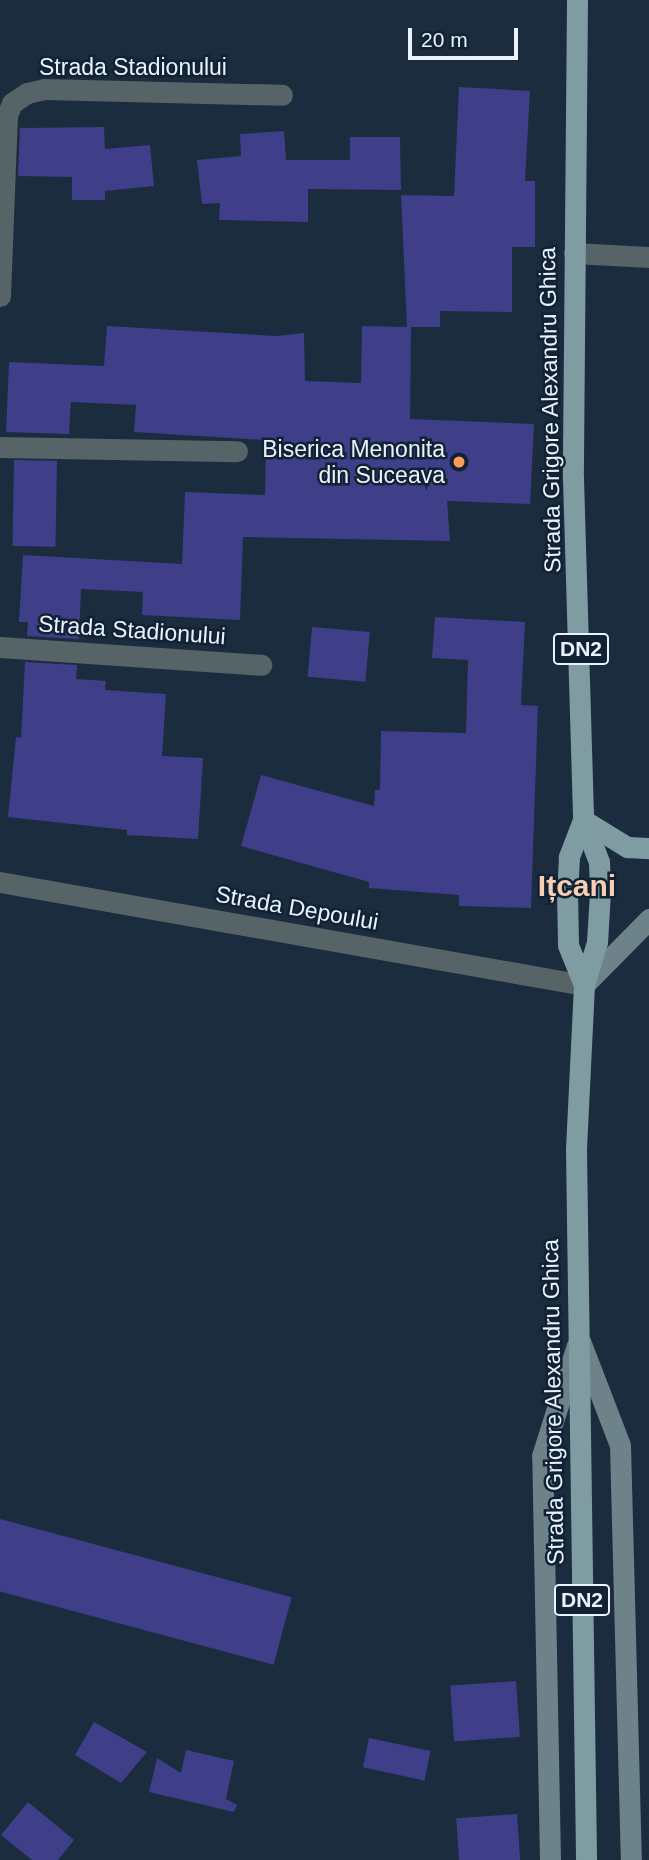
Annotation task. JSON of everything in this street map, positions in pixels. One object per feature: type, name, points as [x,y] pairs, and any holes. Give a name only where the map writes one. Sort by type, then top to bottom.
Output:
[{"type":"main road","name":"Strada Grigore Alexandru Ghica","points":[[577,0],[573,478],[583,820],[599,862],[600,892],[597,942],[584,985],[576,1149],[586,1860]]},
{"type":"main road","name":"Strada Grigore Alexandru Ghica","points":[[583,820],[569,857],[567,891],[568,945],[584,985]]},
{"type":"main road","points":[[583,820],[627,847],[649,848]]},
{"type":"main road","points":[[584,985],[649,919]]},
{"type":"main road","points":[[550,1860],[542,1456],[579,1340]]},
{"type":"main road","points":[[579,1340],[620,1445],[631,1860]]},
{"type":"street","name":"Strada Stadionului","points":[[0,296],[4,105],[27,93],[44,89],[282,95]]},
{"type":"street","points":[[574,253],[649,257]]},
{"type":"street","points":[[0,447],[237,451]]},
{"type":"street","name":"Strada Stadionului","points":[[0,647],[261,665]]},
{"type":"street","name":"Strada Depoului","points":[[0,883],[584,985]]},
{"type":"building","points":[[459,87],[530,91],[525,181],[535,181],[535,247],[512,247],[512,312],[440,311],[440,327],[411,327],[410,419],[534,424],[530,504],[447,501],[450,541],[243,537],[240,620],[142,615],[143,592],[81,589],[79,639],[27,636],[28,622],[19,622],[23,555],[182,564],[185,492],[265,495],[266,440],[134,432],[136,405],[71,402],[69,434],[6,432],[9,362],[104,366],[107,326],[276,336],[304,333],[305,381],[361,383],[362,326],[407,327],[401,195],[454,196]]},
{"type":"building","points":[[104,127],[105,149],[150,145],[154,186],[105,191],[105,200],[72,200],[72,177],[18,176],[20,128]]},
{"type":"building","points":[[284,131],[286,160],[350,160],[350,137],[400,137],[401,190],[308,189],[308,222],[219,220],[220,203],[202,204],[197,160],[241,156],[240,134]]},
{"type":"building","points":[[14,460],[57,461],[55,547],[12,546]]},
{"type":"building","points":[[435,617],[525,622],[521,705],[538,706],[531,908],[459,906],[459,895],[369,888],[369,882],[241,846],[261,775],[374,806],[375,790],[380,790],[381,731],[466,733],[468,660],[432,658]]},
{"type":"building","points":[[312,627],[370,632],[365,682],[308,677]]},
{"type":"building","points":[[25,662],[77,665],[76,679],[106,681],[105,690],[166,694],[162,756],[203,758],[198,839],[127,835],[127,830],[8,817],[16,737],[21,738]]},
{"type":"building","points":[[0,1519],[292,1597],[274,1665],[0,1591]]},
{"type":"building","points":[[516,1681],[520,1737],[454,1741],[450,1686]]},
{"type":"building","points":[[94,1722],[147,1752],[121,1783],[75,1755]]},
{"type":"building","points":[[369,1738],[431,1751],[424,1780],[363,1767]]},
{"type":"building","points":[[186,1750],[234,1761],[226,1799],[237,1805],[234,1812],[149,1792],[157,1758],[181,1773]]},
{"type":"building","points":[[28,1802],[74,1840],[58,1860],[32,1860],[1,1835]]},
{"type":"building","points":[[517,1814],[520,1860],[459,1860],[456,1818]]},
{"type":"place","name":"Biserica Menonita din Suceava","points":[[459,462]]},
{"type":"district","name":"Ițcani","points":[[577,886]]}]
